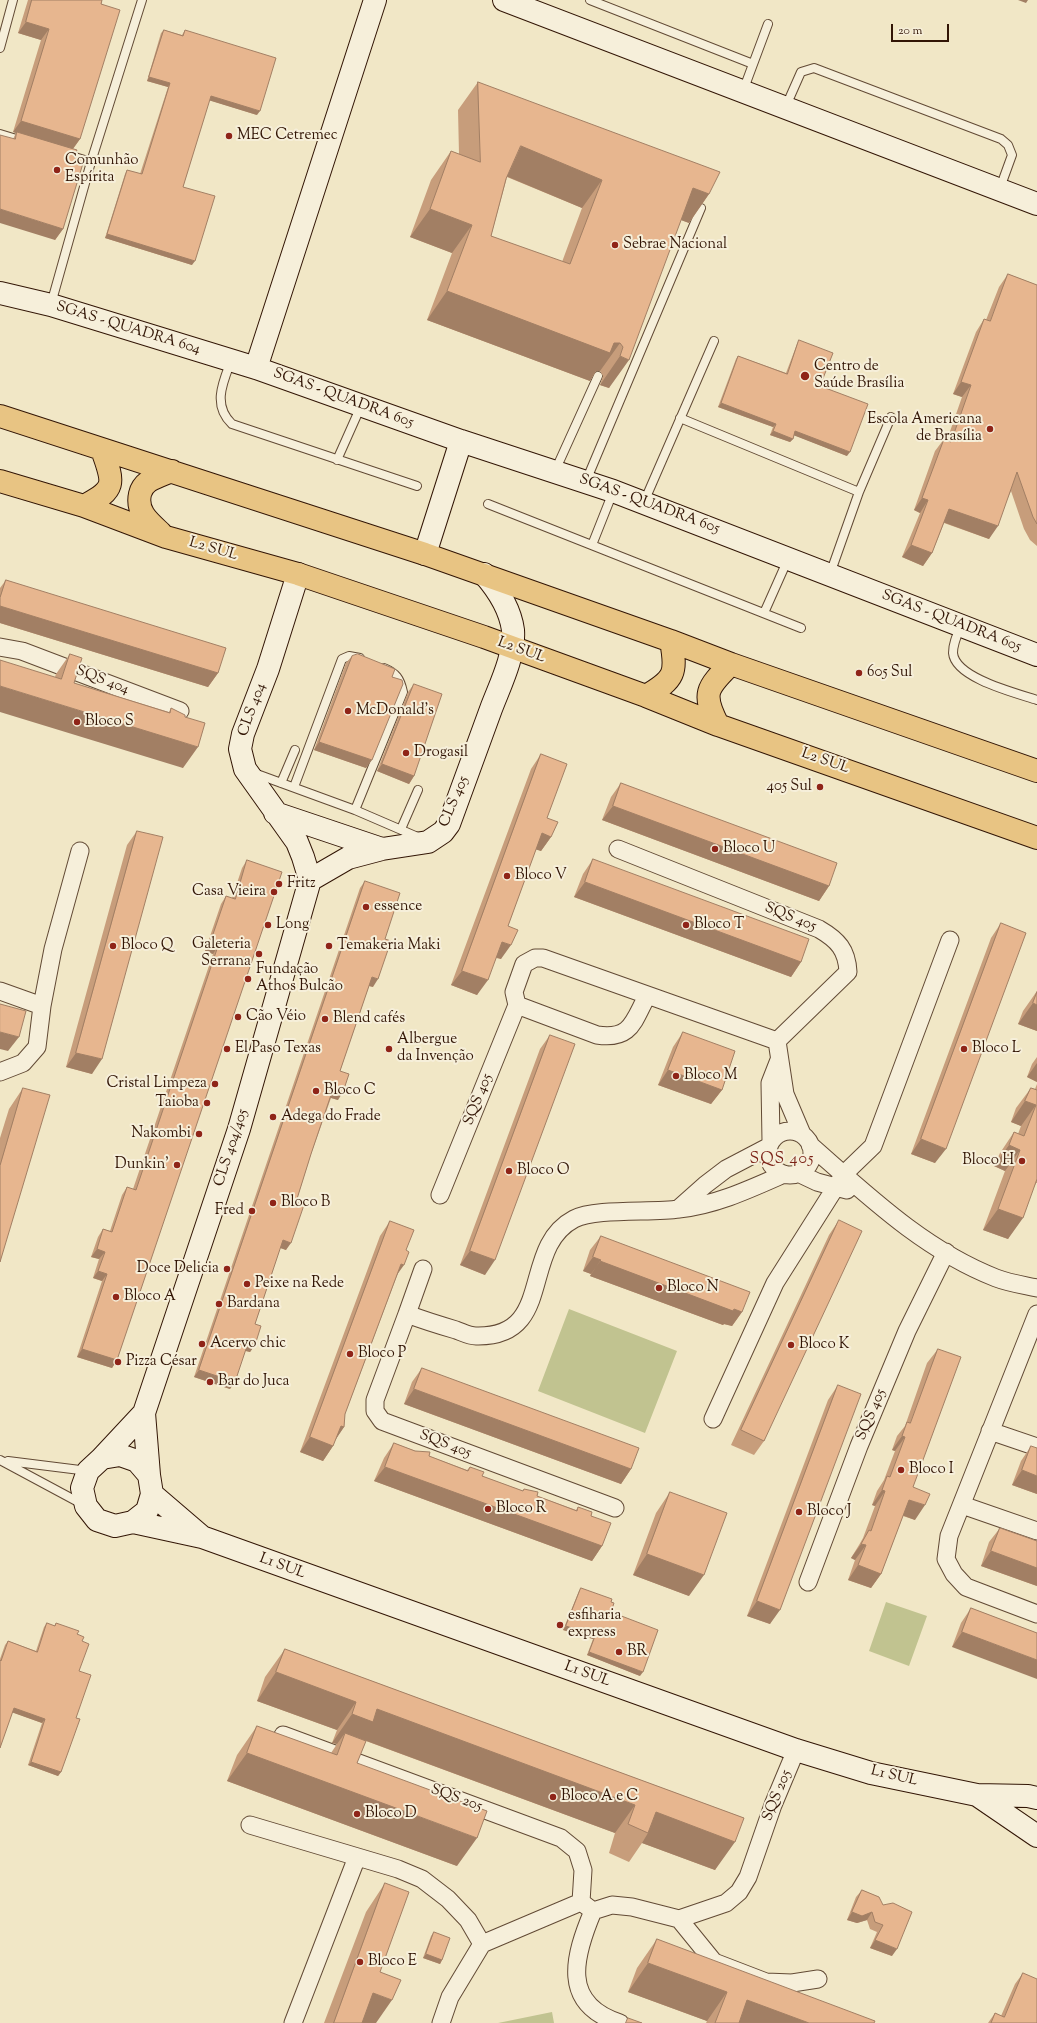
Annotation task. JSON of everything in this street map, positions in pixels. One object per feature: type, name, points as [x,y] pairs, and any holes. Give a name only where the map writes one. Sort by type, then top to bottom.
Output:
[{"type":"main road","points":[[0,416],[484,574],[671,641],[730,664],[1037,771]]},
{"type":"main road","points":[[84,506],[106,493],[110,483],[111,474],[102,450]]},
{"type":"main road","points":[[166,537],[149,522],[142,512],[139,502],[141,490],[147,482],[172,471]]},
{"type":"main road","name":"L2 SUL","points":[[0,481],[84,506],[166,537],[298,574],[646,696],[718,725],[1037,838]]},
{"type":"main road","points":[[646,696],[667,682],[672,674],[674,660],[671,641]]},
{"type":"main road","points":[[718,725],[710,709],[707,698],[717,678],[730,664]]},
{"type":"street","points":[[256,368],[375,0]]},
{"type":"street","points":[[504,0],[1037,204]]},
{"type":"street","name":"SGAS - QUADRA 604","points":[[0,293],[51,305],[256,368]]},
{"type":"street","name":"SGAS - QUADRA 605","points":[[256,368],[461,442],[644,502],[1037,655]]},
{"type":"street","points":[[425,554],[461,442]]},
{"type":"street","name":"CLS 404","points":[[298,574],[268,669],[243,734],[240,750],[245,769],[274,812],[289,829],[297,842],[304,857],[310,880]]},
{"type":"street","name":"CLS 405","points":[[310,880],[348,858],[428,842],[443,832],[449,824],[500,685],[511,648],[512,630],[507,608],[496,588],[484,574]]},
{"type":"street","name":"SQS 404","points":[[0,647],[22,651],[180,711]]},
{"type":"street","points":[[274,812],[382,850]]},
{"type":"street","name":"SQS 405","points":[[440,1195],[517,1005],[514,992],[515,986],[524,964],[535,958],[543,958],[777,1041],[848,972],[847,958],[840,946],[831,936],[819,929],[618,849]]},
{"type":"street","points":[[0,1072],[23,1063],[37,1047],[42,1006],[53,949],[80,851]]},
{"type":"street","name":"CLS 404/405","points":[[151,1484],[144,1413],[239,1129],[310,880]]},
{"type":"street","points":[[713,1419],[775,1284],[805,1234],[841,1181],[873,1146],[950,940]]},
{"type":"street","points":[[0,991],[42,1006]]},
{"type":"street","points":[[517,1005],[597,1035],[610,1037],[622,1035],[630,1029],[647,996]]},
{"type":"street","points":[[407,1314],[475,1336],[498,1334],[522,1319],[530,1307],[543,1257],[553,1237],[563,1226],[575,1219],[594,1214],[678,1209],[714,1203],[791,1174],[808,1165],[811,1159],[806,1140],[785,1094],[777,1041]]},
{"type":"street","points":[[779,1060],[770,1083],[770,1144],[768,1154],[773,1167],[791,1174],[841,1181],[863,1193],[917,1233],[946,1252],[997,1278],[1037,1288]]},
{"type":"street","points":[[678,1209],[705,1184],[726,1169],[770,1144],[776,1135],[788,1130],[806,1140],[841,1181]]},
{"type":"street","name":"SQS 405","points":[[808,1582],[859,1446],[898,1353],[946,1252]]},
{"type":"street","name":"SQS 405","points":[[423,1268],[375,1400],[375,1411],[382,1421],[615,1508]]},
{"type":"street","points":[[1037,1314],[949,1536],[946,1560],[954,1574],[966,1587],[1037,1614]]},
{"type":"street","name":"CLS 404/405","points":[[95,1465],[144,1413]]},
{"type":"street","points":[[990,1431],[1037,1447]]},
{"type":"street","points":[[120,1455],[137,1462],[151,1484],[146,1510],[133,1522],[115,1526],[97,1520],[86,1506],[82,1488],[95,1465],[120,1455]]},
{"type":"street","name":"L1 SUL","points":[[151,1484],[202,1537]]},
{"type":"street","points":[[962,1505],[1037,1531]]},
{"type":"street","name":"L1 SUL","points":[[133,1522],[202,1537],[796,1750],[871,1773],[977,1795],[1037,1798]]},
{"type":"street","name":"SQS 205","points":[[283,1735],[561,1838],[577,1851],[583,1870],[587,1906],[575,1975],[582,1996],[593,2009],[620,2023]]},
{"type":"street","name":"SQS 205","points":[[679,1919],[726,1903],[739,1892],[748,1877],[773,1805],[796,1750]]},
{"type":"street","name":"L1 SUL","points":[[977,1795],[1037,1836]]},
{"type":"street","points":[[250,1825],[357,1857],[422,1879],[448,1899],[468,1920],[482,1944]]},
{"type":"street","points":[[294,2023],[357,1857]]},
{"type":"street","points":[[441,2023],[450,1997],[482,1944],[587,1906],[612,1905],[632,1907],[679,1919],[714,1962],[766,1982],[792,1984],[818,1979]]},
{"type":"lane","points":[[0,48],[13,0]]},
{"type":"lane","points":[[51,305],[91,162],[142,0]]},
{"type":"lane","points":[[590,0],[753,64]]},
{"type":"lane","points":[[743,91],[768,24]]},
{"type":"lane","points":[[785,107],[801,72],[814,68],[1001,139],[1008,145],[1012,155],[1000,189]]},
{"type":"lane","points":[[0,134],[30,144]]},
{"type":"lane","points":[[53,150],[91,162]]},
{"type":"lane","points":[[586,482],[701,208]]},
{"type":"lane","points":[[644,502],[714,341]]},
{"type":"lane","points":[[231,360],[220,391],[223,412],[232,424],[417,486]]},
{"type":"lane","points":[[555,472],[598,376]]},
{"type":"lane","points":[[337,460],[362,406]]},
{"type":"lane","points":[[830,574],[859,492],[891,417]]},
{"type":"lane","points":[[680,418],[859,492]]},
{"type":"lane","points":[[592,545],[613,491]]},
{"type":"lane","points":[[488,504],[801,628]]},
{"type":"lane","points":[[764,613],[788,558]]},
{"type":"lane","points":[[961,625],[954,644],[953,654],[957,664],[965,672],[977,678],[1037,700]]},
{"type":"lane","points":[[294,787],[342,659],[349,656],[373,664],[395,673],[401,681],[403,692],[355,810]]},
{"type":"lane","points":[[281,783],[295,750]]},
{"type":"lane","points":[[245,769],[355,810],[428,842]]},
{"type":"lane","points":[[401,829],[418,790]]},
{"type":"lane","points":[[1,1460],[95,1465]]},
{"type":"lane","points":[[1,1460],[86,1506]]},
{"type":"green space","points":[[569,1309],[677,1351],[645,1433],[538,1391]]},
{"type":"green space","points":[[886,1602],[927,1616],[909,1666],[869,1651]]},
{"type":"green space","points":[[552,2012],[554,2023],[498,2023]]},
{"type":"building","points":[[32,0],[102,0],[101,4],[120,10],[80,139],[21,121],[49,29],[26,22]]},
{"type":"building","points":[[164,30],[183,36],[185,30],[276,58],[260,111],[211,96],[183,187],[215,196],[195,261],[107,234],[127,170],[142,174],[170,83],[149,77]]},
{"type":"building","name":"Sebrae Nacional","points":[[478,82],[720,172],[709,194],[693,188],[629,360],[620,356],[623,347],[620,343],[614,343],[610,353],[447,291],[472,225],[430,209],[451,151],[480,162]],"holes":[[[521,146],[602,180],[570,264],[491,236],[506,179]]]},
{"type":"building","points":[[17,132],[77,150],[74,157],[84,160],[63,229],[0,209],[0,135],[15,139]]},
{"type":"building","points":[[1008,274],[1037,285],[1037,524],[1033,517],[1017,472],[998,526],[949,509],[932,553],[911,545],[928,500],[922,498],[944,439],[951,442],[971,385],[961,382],[984,319],[990,321]]},
{"type":"building","points":[[799,340],[833,353],[820,386],[868,404],[850,452],[795,431],[793,439],[773,431],[776,424],[721,403],[738,356],[787,374]]},
{"type":"building","points":[[6,580],[226,648],[218,673],[0,606],[0,598]]},
{"type":"building","points":[[70,654],[82,658],[74,683],[170,713],[171,708],[185,715],[185,717],[205,723],[198,747],[0,686],[0,660],[61,679]]},
{"type":"building","name":"McDonald's","points":[[358,654],[395,669],[392,677],[402,680],[403,684],[372,760],[319,742],[352,656]]},
{"type":"building","points":[[414,684],[442,694],[414,776],[382,764]]},
{"type":"building","name":"Bloco V","points":[[541,754],[567,764],[547,818],[558,822],[551,837],[542,833],[508,926],[518,930],[511,945],[502,942],[488,980],[462,971]]},
{"type":"building","points":[[621,783],[837,863],[829,886],[613,806]]},
{"type":"building","name":"Bloco Q","points":[[137,831],[163,837],[102,1059],[76,1053]]},
{"type":"building","points":[[593,859],[809,939],[801,962],[585,882]]},
{"type":"building","points":[[247,860],[282,872],[117,1360],[82,1349],[107,1274],[98,1271],[105,1252],[97,1249],[103,1229],[112,1232],[127,1187],[136,1190],[218,946],[210,943],[226,896],[235,899]]},
{"type":"building","points":[[365,881],[400,893],[385,939],[391,941],[378,979],[372,977],[340,1071],[349,1074],[343,1092],[333,1089],[311,1154],[296,1202],[304,1205],[291,1243],[283,1240],[255,1324],[261,1326],[255,1345],[248,1343],[235,1382],[199,1370]]},
{"type":"building","name":"Bloco L","points":[[1001,923],[1026,933],[946,1149],[921,1139]]},
{"type":"building","points":[[1037,992],[1037,1005],[1033,1003]]},
{"type":"building","points":[[0,1004],[26,1011],[19,1037],[0,1032]]},
{"type":"building","points":[[683,1032],[735,1051],[722,1090],[668,1070]]},
{"type":"building","name":"Bloco O","points":[[550,1035],[575,1044],[495,1260],[470,1251]]},
{"type":"building","points":[[23,1088],[50,1095],[0,1262],[0,1166]]},
{"type":"building","points":[[1031,1088],[1037,1090],[1037,1179],[1023,1218],[998,1209],[1020,1150],[1009,1145],[1014,1132],[1024,1136],[1036,1105],[1025,1101]]},
{"type":"building","name":"Bloco K","points":[[839,1220],[862,1231],[764,1441],[741,1430]]},
{"type":"building","name":"Bloco P","points":[[390,1221],[414,1230],[406,1250],[409,1252],[404,1265],[401,1264],[345,1414],[344,1427],[341,1426],[333,1446],[310,1437]]},
{"type":"building","points":[[601,1236],[750,1292],[742,1312],[734,1309],[733,1311],[600,1261],[601,1260],[593,1257]]},
{"type":"building","name":"Bloco I","points":[[938,1349],[961,1357],[913,1487],[930,1494],[925,1505],[909,1500],[881,1574],[858,1565],[866,1545],[861,1544],[869,1530],[871,1531],[885,1491],[882,1490],[887,1476],[890,1477],[905,1437],[902,1436],[907,1422],[910,1423]]},
{"type":"building","points":[[422,1368],[639,1448],[631,1469],[414,1389]]},
{"type":"building","name":"Bloco J","points":[[838,1385],[861,1394],[780,1610],[757,1601]]},
{"type":"building","points":[[394,1443],[415,1451],[430,1452],[429,1456],[468,1471],[470,1467],[484,1472],[482,1476],[523,1491],[524,1489],[538,1492],[537,1496],[577,1511],[578,1507],[592,1512],[591,1516],[611,1523],[602,1546],[385,1467]]},
{"type":"building","points":[[1031,1446],[1037,1448],[1037,1476],[1022,1470]]},
{"type":"building","points":[[670,1492],[727,1513],[704,1575],[647,1554]]},
{"type":"building","points":[[1000,1528],[1037,1541],[1037,1568],[991,1551]]},
{"type":"building","points":[[581,1588],[612,1599],[611,1602],[614,1603],[611,1612],[658,1630],[643,1672],[589,1652],[595,1636],[566,1626]]},
{"type":"building","points":[[971,1608],[1037,1633],[1037,1660],[962,1632]]},
{"type":"building","points":[[47,1623],[55,1626],[56,1623],[79,1631],[77,1634],[84,1637],[82,1641],[89,1644],[79,1671],[91,1675],[76,1718],[80,1719],[61,1772],[31,1762],[45,1719],[14,1708],[0,1748],[0,1660],[1,1661],[8,1641],[37,1652]]},
{"type":"building","points":[[285,1649],[744,1818],[735,1842],[656,1812],[648,1833],[628,1824],[635,1805],[377,1709],[373,1722],[352,1714],[356,1702],[276,1672]]},
{"type":"building","points":[[257,1726],[337,1755],[345,1733],[366,1741],[357,1763],[487,1811],[477,1838],[247,1753]]},
{"type":"building","points":[[385,1883],[409,1892],[380,1972],[401,1980],[392,2000],[373,1993],[362,2023],[334,2023]]},
{"type":"building","points":[[862,1890],[879,1897],[883,1905],[893,1903],[912,1912],[897,1949],[875,1940],[883,1925],[875,1922],[872,1912],[862,1916],[852,1912]]},
{"type":"building","points":[[434,1932],[450,1938],[442,1960],[426,1954]]},
{"type":"building","points":[[657,1939],[875,2021],[874,2023],[809,2023],[747,2000],[739,2023],[715,2023],[727,1992],[648,1963]]},
{"type":"building","points":[[1023,1973],[1037,1979],[1037,2023],[991,2023],[995,2013],[1004,2017]]},
{"type":"building","points":[[628,2018],[642,2023],[626,2023]]},
{"type":"place","name":"MEC Cetremec","points":[[229,136]]},
{"type":"place","name":"Comunhão Espírita","points":[[57,170]]},
{"type":"place","name":"Sebrae Nacional","points":[[615,245]]},
{"type":"place","name":"Centro de Saúde Brasília","points":[[805,376]]},
{"type":"place","name":"Escola Americana de Brasília","points":[[990,429]]},
{"type":"place","name":"605 Sul","points":[[859,673]]},
{"type":"place","name":"McDonald's","points":[[348,711]]},
{"type":"place","name":"Bloco S","points":[[77,722]]},
{"type":"place","name":"Drogasil","points":[[406,753]]},
{"type":"place","name":"405 Sul","points":[[820,787]]},
{"type":"place","name":"Bloco U","points":[[715,849]]},
{"type":"place","name":"Bloco V","points":[[507,876]]},
{"type":"place","name":"Fritz","points":[[279,884]]},
{"type":"place","name":"Casa Vieira","points":[[274,892]]},
{"type":"place","name":"essence","points":[[366,907]]},
{"type":"place","name":"Long","points":[[268,925]]},
{"type":"place","name":"Bloco T","points":[[686,925]]},
{"type":"place","name":"Bloco Q","points":[[113,946]]},
{"type":"place","name":"Temakeria Maki","points":[[329,946]]},
{"type":"place","name":"Galeteria Serrana","points":[[259,954]]},
{"type":"place","name":"Fundação Athos Bulcão","points":[[248,979]]},
{"type":"place","name":"Cão Véio","points":[[238,1017]]},
{"type":"place","name":"Blend cafés","points":[[325,1019]]},
{"type":"place","name":"El Paso Texas","points":[[227,1049]]},
{"type":"place","name":"Albergue da Invenção","points":[[389,1049]]},
{"type":"place","name":"Bloco L","points":[[964,1049]]},
{"type":"place","name":"Bloco M","points":[[676,1076]]},
{"type":"place","name":"Cristal Limpeza","points":[[215,1084]]},
{"type":"place","name":"Bloco C","points":[[316,1091]]},
{"type":"place","name":"Taioba","points":[[207,1103]]},
{"type":"place","name":"Adega do Frade","points":[[273,1117]]},
{"type":"place","name":"Nakombi","points":[[199,1134]]},
{"type":"place","name":"Bloco H","points":[[1022,1161]]},
{"type":"place","name":"Dunkin'","points":[[177,1165]]},
{"type":"place","name":"Bloco O","points":[[509,1171]]},
{"type":"place","name":"Bloco B","points":[[273,1203]]},
{"type":"place","name":"Fred","points":[[252,1211]]},
{"type":"place","name":"Doce Delicia","points":[[227,1269]]},
{"type":"place","name":"Peixe na Rede","points":[[247,1284]]},
{"type":"place","name":"Bloco N","points":[[659,1288]]},
{"type":"place","name":"Bloco A","points":[[116,1297]]},
{"type":"place","name":"Bardana","points":[[219,1304]]},
{"type":"place","name":"Acervo chic","points":[[202,1344]]},
{"type":"place","name":"Bloco K","points":[[791,1345]]},
{"type":"place","name":"Bloco P","points":[[350,1354]]},
{"type":"place","name":"Pizza César","points":[[118,1362]]},
{"type":"place","name":"Bar do Juca","points":[[210,1382]]},
{"type":"place","name":"Bloco I","points":[[901,1470]]},
{"type":"place","name":"Bloco R","points":[[488,1509]]},
{"type":"place","name":"Bloco J","points":[[799,1512]]},
{"type":"place","name":"esfiharia express","points":[[560,1625]]},
{"type":"place","name":"BR","points":[[619,1652]]},
{"type":"place","name":"Bloco A e C","points":[[553,1797]]},
{"type":"place","name":"Bloco D","points":[[357,1814]]},
{"type":"place","name":"Bloco E","points":[[360,1962]]},
{"type":"district","name":"SQS 405","points":[[782,1160]]}]
